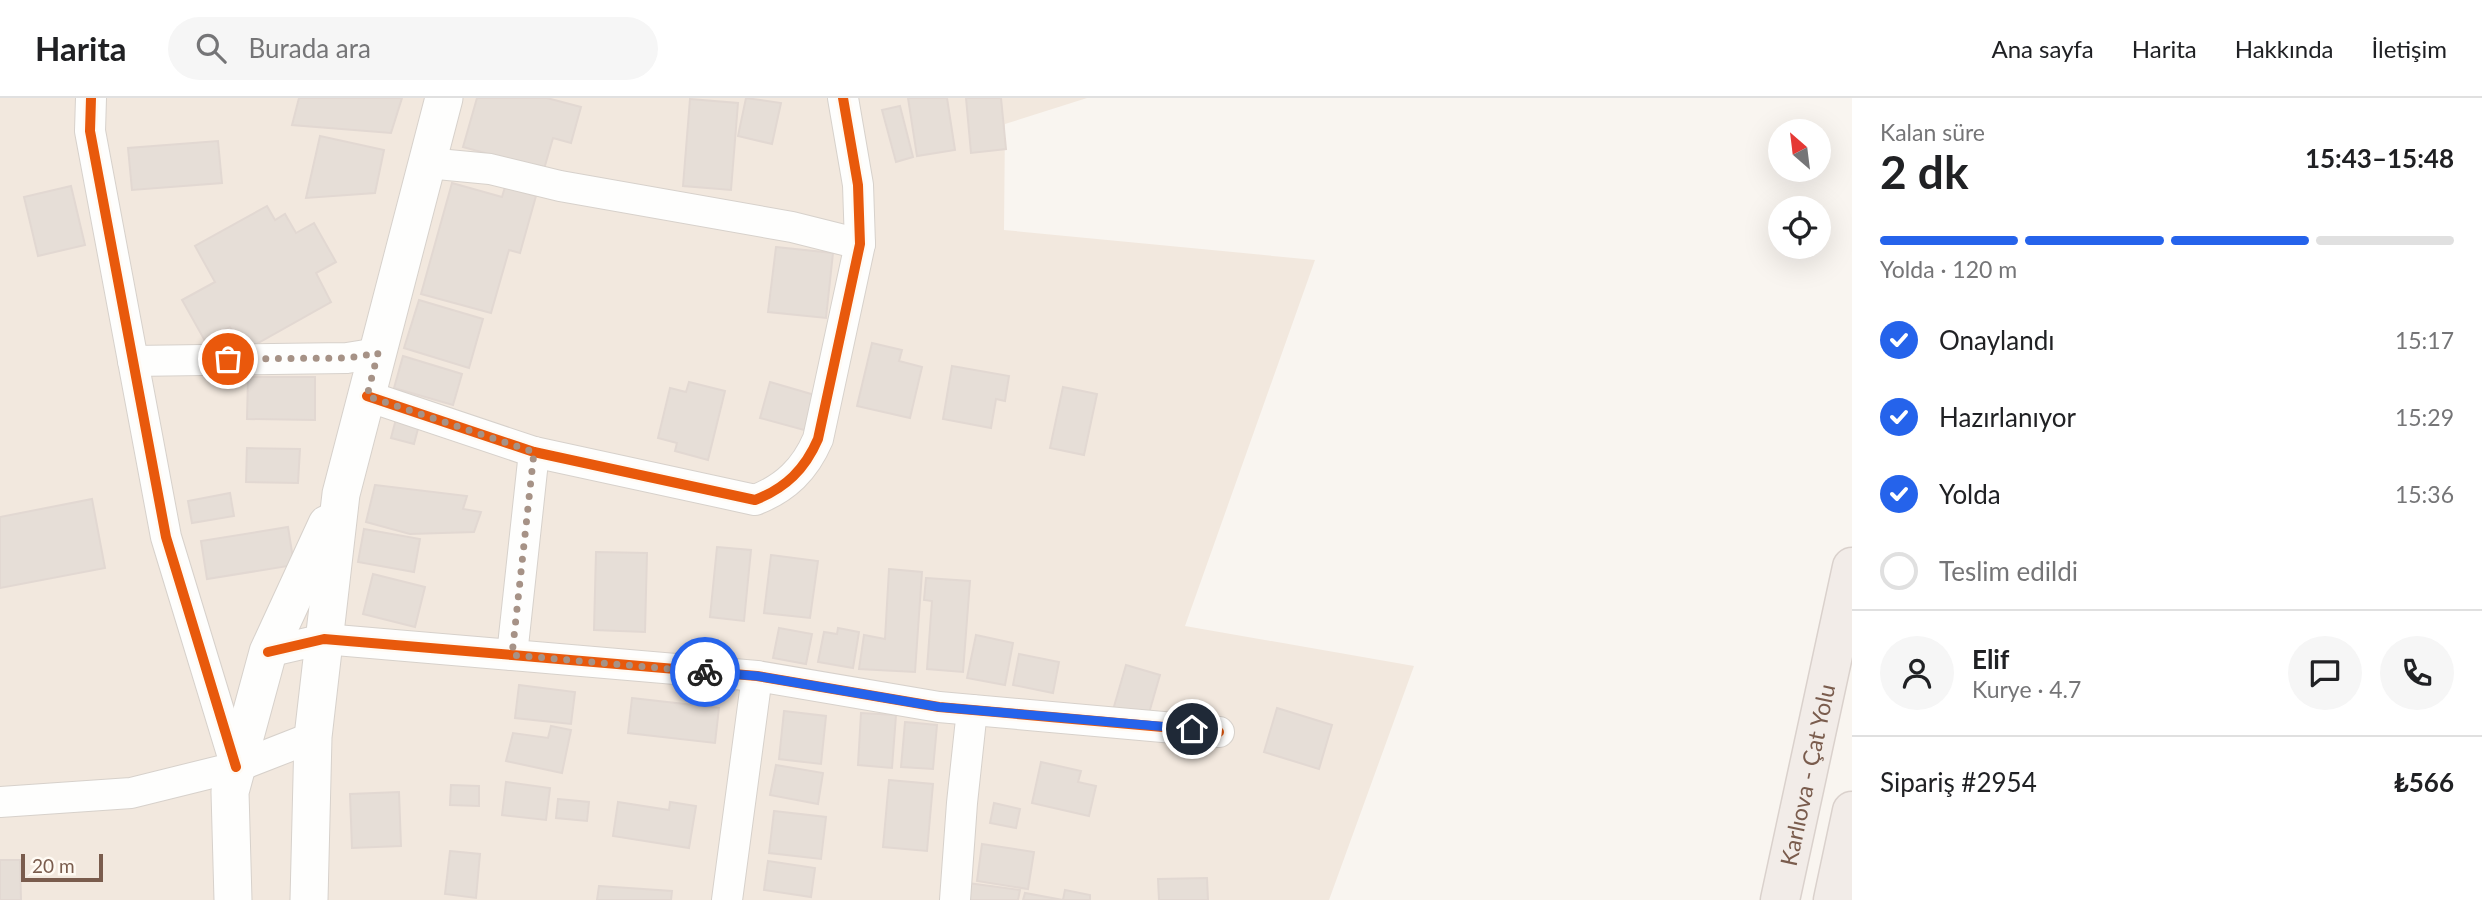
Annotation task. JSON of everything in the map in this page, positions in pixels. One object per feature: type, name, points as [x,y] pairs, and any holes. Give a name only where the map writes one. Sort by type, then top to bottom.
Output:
[{"type":"highway","name":"Karlıova - Çat Yolu","points":[[1780,900],[1852,567]]},
{"type":"highway","points":[[1833,900],[1852,811]]},
{"type":"street","points":[[91,98],[90,131],[166,537],[236,767]]},
{"type":"street","points":[[309,900],[313,737],[341,494],[444,98]]},
{"type":"street","points":[[367,396],[534,452],[755,500],[783,486],[805,464],[818,439],[860,244],[858,185],[843,98]]},
{"type":"street","points":[[427,163],[490,169],[560,186],[792,227],[860,244]]},
{"type":"street","points":[[133,361],[347,358],[378,353]]},
{"type":"street","points":[[512,655],[534,452]]},
{"type":"street","points":[[233,900],[230,792],[236,767],[268,652],[341,494]]},
{"type":"street","points":[[268,652],[324,639],[757,676],[939,707],[1219,732]]},
{"type":"street","points":[[727,900],[757,676]]},
{"type":"street","points":[[955,900],[972,710]]},
{"type":"street","points":[[0,802],[131,793],[236,767],[313,737]]},
{"type":"shaded area","points":[[0,98],[1087,98],[1005,124],[1004,230],[1315,260],[1185,626],[1414,666],[1329,900],[0,900]]},
{"type":"building","points":[[299,98],[402,98],[391,133],[292,125]]},
{"type":"building","points":[[477,98],[547,98],[581,107],[571,143],[553,138],[544,169],[463,147]]},
{"type":"building","points":[[746,98],[781,103],[772,144],[738,136]]},
{"type":"building","points":[[908,98],[947,98],[955,150],[917,156]]},
{"type":"building","points":[[966,98],[1001,98],[1006,149],[971,153]]},
{"type":"building","points":[[690,99],[738,103],[731,190],[683,186]]},
{"type":"building","points":[[900,106],[913,157],[896,162],[882,110]]},
{"type":"building","points":[[320,136],[384,150],[375,193],[306,198]]},
{"type":"building","points":[[218,141],[222,183],[132,190],[128,148]]},
{"type":"building","points":[[452,183],[502,197],[505,187],[536,196],[520,253],[509,250],[491,313],[421,294]]},
{"type":"building","points":[[71,186],[85,245],[38,256],[24,197]]},
{"type":"building","points":[[267,206],[275,220],[285,214],[296,233],[314,223],[336,262],[316,273],[331,302],[244,351],[230,327],[205,341],[182,300],[215,282],[195,246]]},
{"type":"building","points":[[776,247],[833,253],[826,318],[768,312]]},
{"type":"building","points":[[419,300],[483,319],[469,368],[404,348]]},
{"type":"building","points":[[872,343],[902,350],[899,361],[922,367],[910,418],[857,406]]},
{"type":"building","points":[[403,356],[462,374],[453,405],[394,388]]},
{"type":"building","points":[[952,366],[1009,376],[1005,401],[996,399],[991,428],[943,419]]},
{"type":"building","points":[[248,377],[315,377],[315,420],[247,419]]},
{"type":"building","points":[[689,382],[725,391],[708,460],[675,451],[677,443],[658,438],[670,388],[686,392]]},
{"type":"building","points":[[770,382],[818,396],[808,431],[760,418]]},
{"type":"building","points":[[1063,387],[1097,394],[1084,455],[1050,448]]},
{"type":"building","points":[[396,419],[419,425],[414,444],[391,438]]},
{"type":"building","points":[[247,448],[300,449],[298,483],[246,482]]},
{"type":"building","points":[[375,485],[467,496],[463,509],[481,512],[474,532],[410,534],[366,522]]},
{"type":"building","points":[[230,493],[234,516],[192,523],[188,501]]},
{"type":"building","points":[[92,499],[105,568],[0,588],[0,517]]},
{"type":"building","points":[[288,527],[294,565],[207,579],[201,541]]},
{"type":"building","points":[[364,529],[420,539],[414,572],[358,562]]},
{"type":"building","points":[[717,547],[751,550],[744,621],[710,617]]},
{"type":"building","points":[[596,552],[647,553],[645,632],[594,630]]},
{"type":"building","points":[[771,555],[818,561],[810,618],[764,613]]},
{"type":"building","points":[[889,569],[922,572],[915,672],[859,669],[864,635],[885,639]]},
{"type":"building","points":[[373,574],[425,587],[415,627],[363,614]]},
{"type":"building","points":[[926,578],[970,581],[963,672],[927,669],[932,601],[924,600]]},
{"type":"building","points":[[779,628],[812,634],[806,664],[773,658]]},
{"type":"building","points":[[838,628],[859,632],[853,668],[818,662],[824,632],[837,634]]},
{"type":"building","points":[[976,635],[1013,643],[1005,685],[967,678]]},
{"type":"building","points":[[1019,654],[1059,662],[1053,693],[1013,685]]},
{"type":"building","points":[[1126,665],[1160,675],[1147,720],[1113,710]]},
{"type":"building","points":[[519,685],[575,692],[571,724],[515,718]]},
{"type":"building","points":[[632,698],[719,708],[715,743],[628,733]]},
{"type":"building","points":[[1277,708],[1332,725],[1319,769],[1264,752]]},
{"type":"building","points":[[784,711],[826,716],[821,764],[779,759]]},
{"type":"building","points":[[861,713],[896,715],[892,768],[858,765]]},
{"type":"building","points":[[905,722],[937,725],[933,769],[901,767]]},
{"type":"building","points":[[551,726],[571,730],[562,773],[506,761],[513,733],[548,738]]},
{"type":"building","points":[[1041,762],[1081,771],[1078,782],[1096,786],[1089,816],[1032,803]]},
{"type":"building","points":[[776,765],[823,773],[818,804],[770,795]]},
{"type":"building","points":[[889,780],[933,784],[927,851],[883,847]]},
{"type":"building","points":[[506,782],[550,788],[546,820],[502,815]]},
{"type":"building","points":[[451,785],[479,786],[479,806],[450,805]]},
{"type":"building","points":[[399,792],[401,846],[352,848],[350,794]]},
{"type":"building","points":[[558,799],[589,802],[587,821],[556,818]]},
{"type":"building","points":[[618,802],[669,810],[670,802],[696,806],[689,848],[613,836]]},
{"type":"building","points":[[994,803],[1020,809],[1016,828],[990,823]]},
{"type":"building","points":[[774,811],[826,817],[821,859],[769,853]]},
{"type":"building","points":[[982,844],[1034,852],[1028,889],[977,881]]},
{"type":"building","points":[[450,851],[480,854],[476,898],[445,894]]},
{"type":"building","points":[[0,860],[20,860],[21,900],[0,900]]},
{"type":"building","points":[[768,861],[815,868],[811,897],[764,890]]},
{"type":"building","points":[[1207,878],[1208,900],[1159,900],[1158,879]]},
{"type":"building","points":[[968,883],[1020,890],[1018,900],[965,900]]},
{"type":"building","points":[[599,886],[672,891],[671,900],[597,900]]},
{"type":"building","points":[[1065,890],[1090,895],[1090,900],[1063,900]]},
{"type":"building","points":[[1025,893],[1063,900],[1023,900]]},
{"type":"cycle path","points":[[91,98],[90,131],[166,537],[236,767]]},
{"type":"cycle path","points":[[367,396],[534,452],[755,500],[776,490],[801,468],[818,439],[860,244],[858,185],[843,98]]},
{"type":"cycle path","points":[[268,652],[324,639],[757,676],[939,707],[1219,732]]},
{"type":"way so far","points":[[228,359],[347,358],[378,353],[367,396],[534,452],[512,655],[705,672]]},
{"type":"route","points":[[705,672],[757,676],[939,707],[1192,729]]}]
